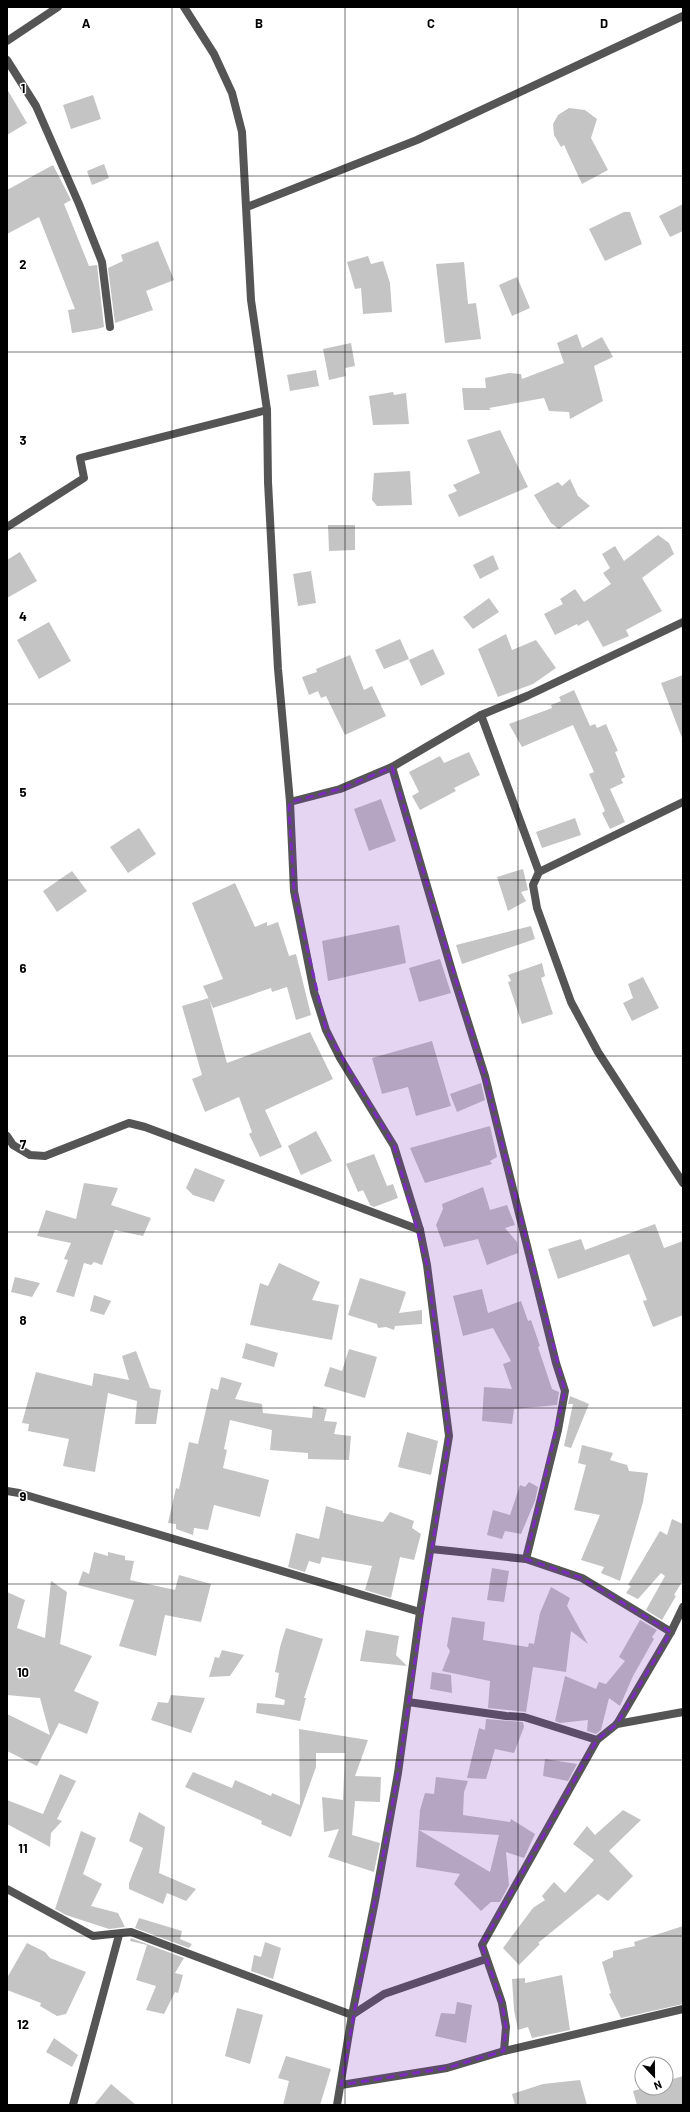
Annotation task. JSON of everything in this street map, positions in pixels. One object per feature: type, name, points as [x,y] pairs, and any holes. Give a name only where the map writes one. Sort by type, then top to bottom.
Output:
[{"type":"street","points":[[7,41],[58,7]]},
{"type":"street","points":[[184,7],[214,54],[232,92],[242,132],[251,300],[268,410],[268,482],[278,669],[290,802],[294,891],[314,992],[326,1030],[340,1058],[394,1146],[420,1230],[427,1265],[448,1436],[420,1612],[408,1702],[377,1894],[352,2014],[337,2105]]},
{"type":"street","points":[[247,207],[417,140],[683,16]]},
{"type":"street","points":[[7,60],[36,106],[79,204],[102,262],[110,327]]},
{"type":"street","points":[[7,527],[84,478],[80,458],[268,410]]},
{"type":"street","points":[[290,802],[340,789],[392,767],[481,715],[527,696],[683,622]]},
{"type":"street","points":[[481,715],[539,872]]},
{"type":"street","points":[[392,767],[454,978],[485,1076],[556,1363],[565,1391],[558,1430],[526,1558]]},
{"type":"street","points":[[683,802],[539,872],[533,886],[537,908],[571,1002],[598,1052],[683,1183]]},
{"type":"street","points":[[7,1136],[13,1145],[30,1155],[45,1156],[128,1123],[145,1127],[420,1230]]},
{"type":"street","points":[[7,1491],[26,1495],[420,1612]]},
{"type":"street","points":[[431,1549],[526,1558],[582,1578],[671,1632]]},
{"type":"street","points":[[504,2051],[506,2026],[502,2003],[482,1946],[597,1740],[617,1724],[671,1632],[683,1607]]},
{"type":"street","points":[[408,1702],[506,1716],[524,1717],[597,1740]]},
{"type":"street","points":[[617,1724],[683,1712]]},
{"type":"street","points":[[7,1889],[93,1936],[119,1935],[131,1932],[352,2014]]},
{"type":"street","points":[[73,2105],[119,1935]]},
{"type":"street","points":[[352,2014],[384,1994],[486,1959]]},
{"type":"street","points":[[341,2085],[447,2068],[504,2051],[683,2009]]},
{"type":"highlighted area","points":[[392,767],[485,1076],[565,1391],[526,1559],[582,1578],[671,1632],[617,1724],[597,1740],[482,1945],[502,2003],[506,2027],[504,2051],[447,2068],[341,2085],[398,1773],[449,1436],[427,1265],[394,1146],[326,1030],[294,891],[289,809],[290,802],[340,789]]},
{"type":"building","points":[[7,89],[27,123],[7,135]]},
{"type":"building","points":[[93,95],[101,119],[71,129],[63,105]]},
{"type":"building","points":[[569,108],[585,110],[597,119],[591,138],[608,170],[582,184],[564,145],[561,147],[554,135],[553,124],[558,115]]},
{"type":"building","points":[[104,164],[109,178],[92,185],[87,171]]},
{"type":"building","points":[[53,165],[71,200],[64,204],[89,266],[97,265],[104,327],[72,333],[68,310],[75,309],[39,217],[7,234],[7,190]]},
{"type":"building","points":[[683,204],[683,231],[670,237],[659,216]]},
{"type":"building","points":[[624,212],[630,212],[642,244],[605,261],[589,229]]},
{"type":"building","points":[[158,241],[174,280],[146,291],[153,310],[115,323],[108,268],[123,261],[121,255]]},
{"type":"building","points":[[368,256],[371,264],[383,261],[390,283],[392,312],[363,314],[361,288],[355,289],[347,262]]},
{"type":"building","points":[[464,262],[468,304],[476,303],[481,339],[445,343],[436,264]]},
{"type":"building","points":[[517,277],[530,308],[512,316],[499,285]]},
{"type":"building","points":[[577,334],[582,348],[602,337],[613,357],[594,366],[603,401],[570,419],[569,412],[549,411],[544,398],[489,408],[491,410],[464,410],[462,388],[486,388],[485,378],[509,373],[521,374],[522,379],[564,363],[557,343]]},
{"type":"building","points":[[351,343],[355,366],[345,368],[346,376],[329,380],[323,349]]},
{"type":"building","points":[[316,370],[319,386],[290,391],[287,375]]},
{"type":"building","points":[[393,392],[394,395],[406,393],[409,424],[373,425],[369,396]]},
{"type":"building","points":[[500,430],[528,487],[459,517],[448,495],[457,491],[453,485],[480,473],[467,440]]},
{"type":"building","points":[[410,471],[412,505],[377,506],[372,500],[374,473]]},
{"type":"building","points":[[570,479],[578,496],[590,506],[559,529],[551,523],[534,495],[558,482],[562,486]]},
{"type":"building","points":[[328,525],[355,525],[355,550],[329,551]]},
{"type":"building","points":[[658,535],[669,543],[674,554],[642,578],[662,611],[626,630],[629,636],[603,647],[588,620],[578,626],[577,624],[555,635],[544,614],[563,604],[560,599],[575,589],[584,602],[611,584],[603,573],[610,568],[602,554],[615,546],[624,561]]},
{"type":"building","points":[[20,552],[37,581],[7,598],[7,560]]},
{"type":"building","points":[[493,555],[499,569],[480,579],[473,565]]},
{"type":"building","points":[[311,571],[316,603],[298,606],[293,574]]},
{"type":"building","points":[[489,598],[499,612],[473,629],[463,617]]},
{"type":"building","points":[[49,622],[71,661],[39,679],[17,640]]},
{"type":"building","points":[[506,634],[512,650],[536,640],[556,668],[533,684],[498,697],[478,649]]},
{"type":"building","points":[[400,639],[409,659],[384,669],[375,650]]},
{"type":"building","points":[[433,649],[445,674],[421,686],[409,660]]},
{"type":"building","points":[[350,655],[364,690],[372,686],[386,716],[345,735],[326,696],[321,698],[318,691],[309,695],[302,677],[317,672],[316,669]]},
{"type":"building","points":[[683,675],[683,738],[682,738],[661,683]]},
{"type":"building","points":[[574,690],[590,726],[595,724],[597,728],[606,724],[618,751],[615,752],[625,777],[621,779],[623,783],[610,789],[625,822],[610,829],[602,813],[605,811],[589,774],[594,772],[573,725],[522,747],[509,724],[552,708],[551,705],[561,701],[559,697]]},
{"type":"building","points":[[469,752],[480,775],[454,788],[456,791],[420,810],[412,796],[419,792],[409,772],[440,756],[444,763]]},
{"type":"building","points":[[381,799],[396,841],[369,851],[354,809]]},
{"type":"building","points":[[575,818],[581,835],[542,848],[536,832]]},
{"type":"building","points":[[139,828],[156,854],[128,873],[110,847]]},
{"type":"building","points":[[523,869],[528,890],[521,892],[526,901],[508,911],[497,877]]},
{"type":"building","points":[[72,871],[87,891],[57,912],[43,891]]},
{"type":"building","points":[[235,883],[255,927],[267,922],[267,926],[278,922],[289,956],[296,954],[311,1015],[296,1020],[287,987],[272,992],[271,988],[213,1008],[203,986],[223,979],[192,903]]},
{"type":"building","points":[[399,925],[406,963],[328,981],[322,941]]},
{"type":"building","points":[[531,926],[535,939],[462,964],[456,945]]},
{"type":"building","points":[[440,959],[451,993],[419,1002],[409,968]]},
{"type":"building","points":[[542,963],[545,976],[541,978],[553,1014],[522,1024],[508,982],[511,981],[508,975]]},
{"type":"building","points":[[643,977],[659,1008],[632,1021],[623,1003],[633,998],[628,984]]},
{"type":"building","points":[[209,998],[227,1063],[310,1032],[333,1079],[265,1110],[282,1147],[260,1157],[249,1134],[252,1132],[239,1097],[205,1112],[192,1079],[202,1075],[182,1006]]},
{"type":"building","points":[[432,1041],[451,1106],[416,1116],[408,1087],[382,1094],[372,1058]]},
{"type":"building","points":[[481,1083],[485,1100],[457,1112],[450,1094]]},
{"type":"building","points":[[490,1126],[497,1157],[490,1161],[492,1164],[425,1183],[410,1148]]},
{"type":"building","points":[[316,1131],[332,1161],[301,1175],[288,1146]]},
{"type":"building","points":[[374,1154],[387,1186],[393,1184],[398,1198],[374,1207],[370,1205],[363,1190],[358,1192],[346,1164]]},
{"type":"building","points":[[195,1168],[225,1180],[214,1202],[193,1195],[186,1188]]},
{"type":"building","points":[[84,1183],[118,1188],[111,1205],[151,1218],[143,1236],[115,1230],[102,1265],[94,1262],[91,1265],[84,1263],[74,1297],[56,1292],[68,1260],[64,1259],[71,1243],[37,1236],[46,1210],[76,1219]]},
{"type":"building","points":[[483,1187],[490,1210],[507,1205],[515,1225],[505,1228],[517,1242],[518,1253],[487,1265],[478,1239],[444,1247],[436,1225],[443,1209],[442,1204]]},
{"type":"building","points":[[655,1224],[664,1248],[683,1241],[683,1315],[653,1327],[643,1301],[647,1300],[629,1254],[558,1279],[548,1249],[581,1239],[585,1250]]},
{"type":"building","points":[[279,1263],[320,1282],[312,1300],[339,1305],[332,1340],[250,1325],[260,1283],[268,1286]]},
{"type":"building","points":[[15,1277],[40,1283],[32,1297],[11,1292]]},
{"type":"building","points":[[360,1278],[406,1292],[399,1313],[422,1310],[422,1324],[395,1326],[394,1330],[386,1327],[378,1328],[377,1324],[348,1315]]},
{"type":"building","points":[[482,1289],[488,1313],[521,1301],[528,1321],[531,1320],[552,1389],[559,1392],[557,1405],[514,1409],[512,1424],[482,1421],[484,1387],[512,1389],[503,1364],[511,1361],[493,1328],[463,1336],[453,1296]]},
{"type":"building","points":[[94,1295],[111,1301],[104,1315],[90,1311]]},
{"type":"building","points":[[246,1343],[278,1353],[274,1367],[242,1358]]},
{"type":"building","points":[[349,1349],[377,1357],[365,1398],[324,1386],[330,1367],[342,1371]]},
{"type":"building","points":[[136,1351],[150,1388],[161,1390],[156,1424],[135,1424],[137,1401],[108,1393],[95,1472],[63,1466],[69,1439],[28,1431],[29,1424],[22,1423],[36,1372],[92,1386],[94,1373],[129,1380],[122,1356]]},
{"type":"building","points":[[221,1377],[242,1383],[235,1399],[262,1404],[263,1413],[312,1418],[313,1406],[327,1409],[324,1421],[337,1422],[334,1434],[351,1436],[349,1460],[308,1459],[308,1453],[270,1450],[272,1430],[230,1420],[224,1449],[227,1450],[223,1468],[269,1480],[260,1517],[214,1505],[208,1530],[194,1528],[193,1535],[176,1529],[176,1524],[168,1523],[176,1488],[179,1489],[189,1442],[198,1444],[211,1388],[218,1390]]},
{"type":"building","points":[[570,1396],[589,1404],[571,1448],[564,1446],[573,1404],[568,1404]]},
{"type":"building","points":[[407,1432],[438,1441],[431,1475],[398,1467]]},
{"type":"building","points":[[582,1445],[613,1453],[610,1460],[627,1465],[629,1471],[648,1473],[643,1502],[620,1581],[601,1573],[604,1567],[581,1560],[600,1515],[574,1510],[586,1465],[578,1463]]},
{"type":"building","points":[[529,1482],[538,1487],[535,1501],[521,1534],[505,1531],[502,1539],[487,1535],[493,1510],[510,1515],[520,1485],[525,1487]]},
{"type":"building","points":[[326,1506],[343,1511],[343,1513],[383,1522],[390,1512],[414,1521],[412,1528],[421,1534],[414,1560],[400,1557],[391,1598],[365,1590],[372,1566],[322,1557],[320,1564],[309,1561],[305,1572],[288,1567],[296,1533],[319,1539]]},
{"type":"building","points":[[672,1519],[683,1524],[683,1580],[674,1595],[676,1596],[662,1620],[646,1610],[665,1576],[661,1573],[638,1599],[626,1593],[631,1586],[628,1585],[660,1531],[667,1535]]},
{"type":"building","points":[[94,1552],[108,1556],[108,1552],[125,1556],[125,1560],[134,1561],[130,1580],[175,1590],[179,1575],[211,1584],[201,1622],[165,1615],[156,1656],[119,1646],[134,1600],[78,1585],[83,1571],[89,1574]]},
{"type":"building","points":[[492,1568],[509,1571],[504,1602],[487,1600]]},
{"type":"building","points":[[51,1581],[67,1592],[60,1644],[92,1656],[74,1691],[99,1702],[87,1734],[59,1723],[37,1766],[7,1751],[7,1714],[50,1735],[40,1698],[7,1695],[7,1592],[25,1600],[17,1628],[45,1638]]},
{"type":"building","points":[[551,1587],[570,1598],[567,1606],[588,1644],[571,1631],[566,1672],[533,1667],[526,1712],[488,1708],[490,1681],[442,1671],[450,1651],[447,1646],[452,1617],[485,1622],[483,1640],[528,1647],[529,1643],[534,1644],[540,1613]]},
{"type":"building","points":[[640,1620],[657,1630],[652,1637],[654,1639],[633,1676],[620,1706],[609,1698],[601,1730],[596,1734],[587,1731],[588,1720],[560,1723],[555,1721],[565,1676],[596,1689],[599,1682],[606,1684],[625,1661],[619,1657]]},
{"type":"building","points":[[286,1628],[323,1639],[304,1698],[306,1698],[300,1721],[256,1713],[257,1703],[284,1705],[285,1700],[275,1697],[279,1673],[275,1672],[280,1647]]},
{"type":"building","points":[[366,1630],[399,1636],[396,1655],[407,1666],[360,1661]]},
{"type":"building","points":[[222,1650],[244,1655],[230,1676],[209,1677],[215,1657],[219,1658]]},
{"type":"building","points":[[432,1672],[451,1675],[452,1693],[430,1689]]},
{"type":"building","points":[[171,1695],[205,1698],[191,1733],[151,1720],[158,1702],[168,1703]]},
{"type":"building","points":[[486,1719],[523,1722],[524,1727],[514,1753],[495,1749],[486,1779],[467,1778],[479,1728],[485,1730]]},
{"type":"building","points":[[299,1729],[368,1740],[355,1776],[381,1777],[380,1802],[355,1801],[352,1835],[380,1843],[374,1872],[328,1857],[339,1829],[324,1832],[322,1797],[343,1800],[345,1753],[316,1753],[316,1767],[291,1837],[261,1824],[262,1821],[185,1787],[193,1772],[232,1788],[235,1780],[271,1796],[272,1793],[300,1805]]},
{"type":"building","points":[[545,1759],[577,1764],[568,1781],[543,1776]]},
{"type":"building","points":[[60,1774],[76,1781],[57,1819],[62,1821],[51,1833],[50,1847],[7,1824],[7,1800],[43,1814]]},
{"type":"building","points":[[436,1777],[468,1781],[464,1792],[463,1815],[510,1822],[511,1819],[535,1834],[524,1858],[506,1852],[509,1885],[500,1902],[491,1902],[481,1911],[454,1884],[460,1874],[416,1867],[420,1810],[425,1793],[434,1794]],"holes":[[[419,1830],[499,1835],[490,1872]]]},
{"type":"building","points":[[623,1810],[641,1820],[609,1851],[633,1876],[608,1901],[598,1894],[538,1943],[540,1944],[519,1965],[503,1948],[533,1908],[545,1900],[542,1896],[554,1882],[565,1893],[594,1860],[573,1844],[587,1826],[595,1835]]},
{"type":"building","points":[[139,1812],[165,1827],[159,1873],[196,1889],[186,1901],[167,1893],[163,1904],[129,1889],[129,1883],[143,1848],[129,1841]]},
{"type":"building","points":[[81,1831],[96,1838],[83,1874],[102,1884],[91,1906],[118,1913],[125,1927],[109,1929],[66,1915],[55,1909]]},
{"type":"building","points":[[139,1918],[182,1931],[180,1939],[192,1944],[189,1948],[135,1928]]},
{"type":"building","points":[[683,1926],[683,2004],[621,2018],[609,1994],[611,1993],[602,1962],[613,1957],[613,1951],[635,1946],[634,1942]]},
{"type":"building","points":[[131,1938],[184,1958],[175,1973],[183,1975],[178,1993],[175,1992],[164,2014],[146,2010],[156,1986],[136,1980],[147,1945],[130,1941]]},
{"type":"building","points":[[265,1942],[281,1948],[273,1979],[251,1971],[254,1955],[261,1957]]},
{"type":"building","points":[[27,1943],[45,1952],[50,1958],[86,1972],[66,2014],[57,2016],[40,2006],[41,2003],[7,1990],[7,1978]]},
{"type":"building","points":[[562,1975],[570,2030],[532,2038],[528,2027],[518,2030],[514,2010],[512,1979],[525,1978],[525,1983]]},
{"type":"building","points":[[457,2002],[472,2005],[466,2043],[435,2036],[441,2013],[455,2014]]},
{"type":"building","points":[[237,2008],[263,2015],[250,2064],[225,2056]]},
{"type":"building","points":[[54,2038],[78,2055],[72,2067],[46,2052]]},
{"type":"building","points":[[286,2056],[331,2069],[320,2105],[283,2105],[289,2081],[278,2078]]},
{"type":"building","points":[[683,2076],[683,2105],[637,2105],[634,2096],[674,2096],[674,2079]]},
{"type":"building","points":[[580,2080],[587,2105],[515,2105],[512,2094],[543,2084]]},
{"type":"building","points":[[111,2084],[136,2105],[94,2105]]}]
